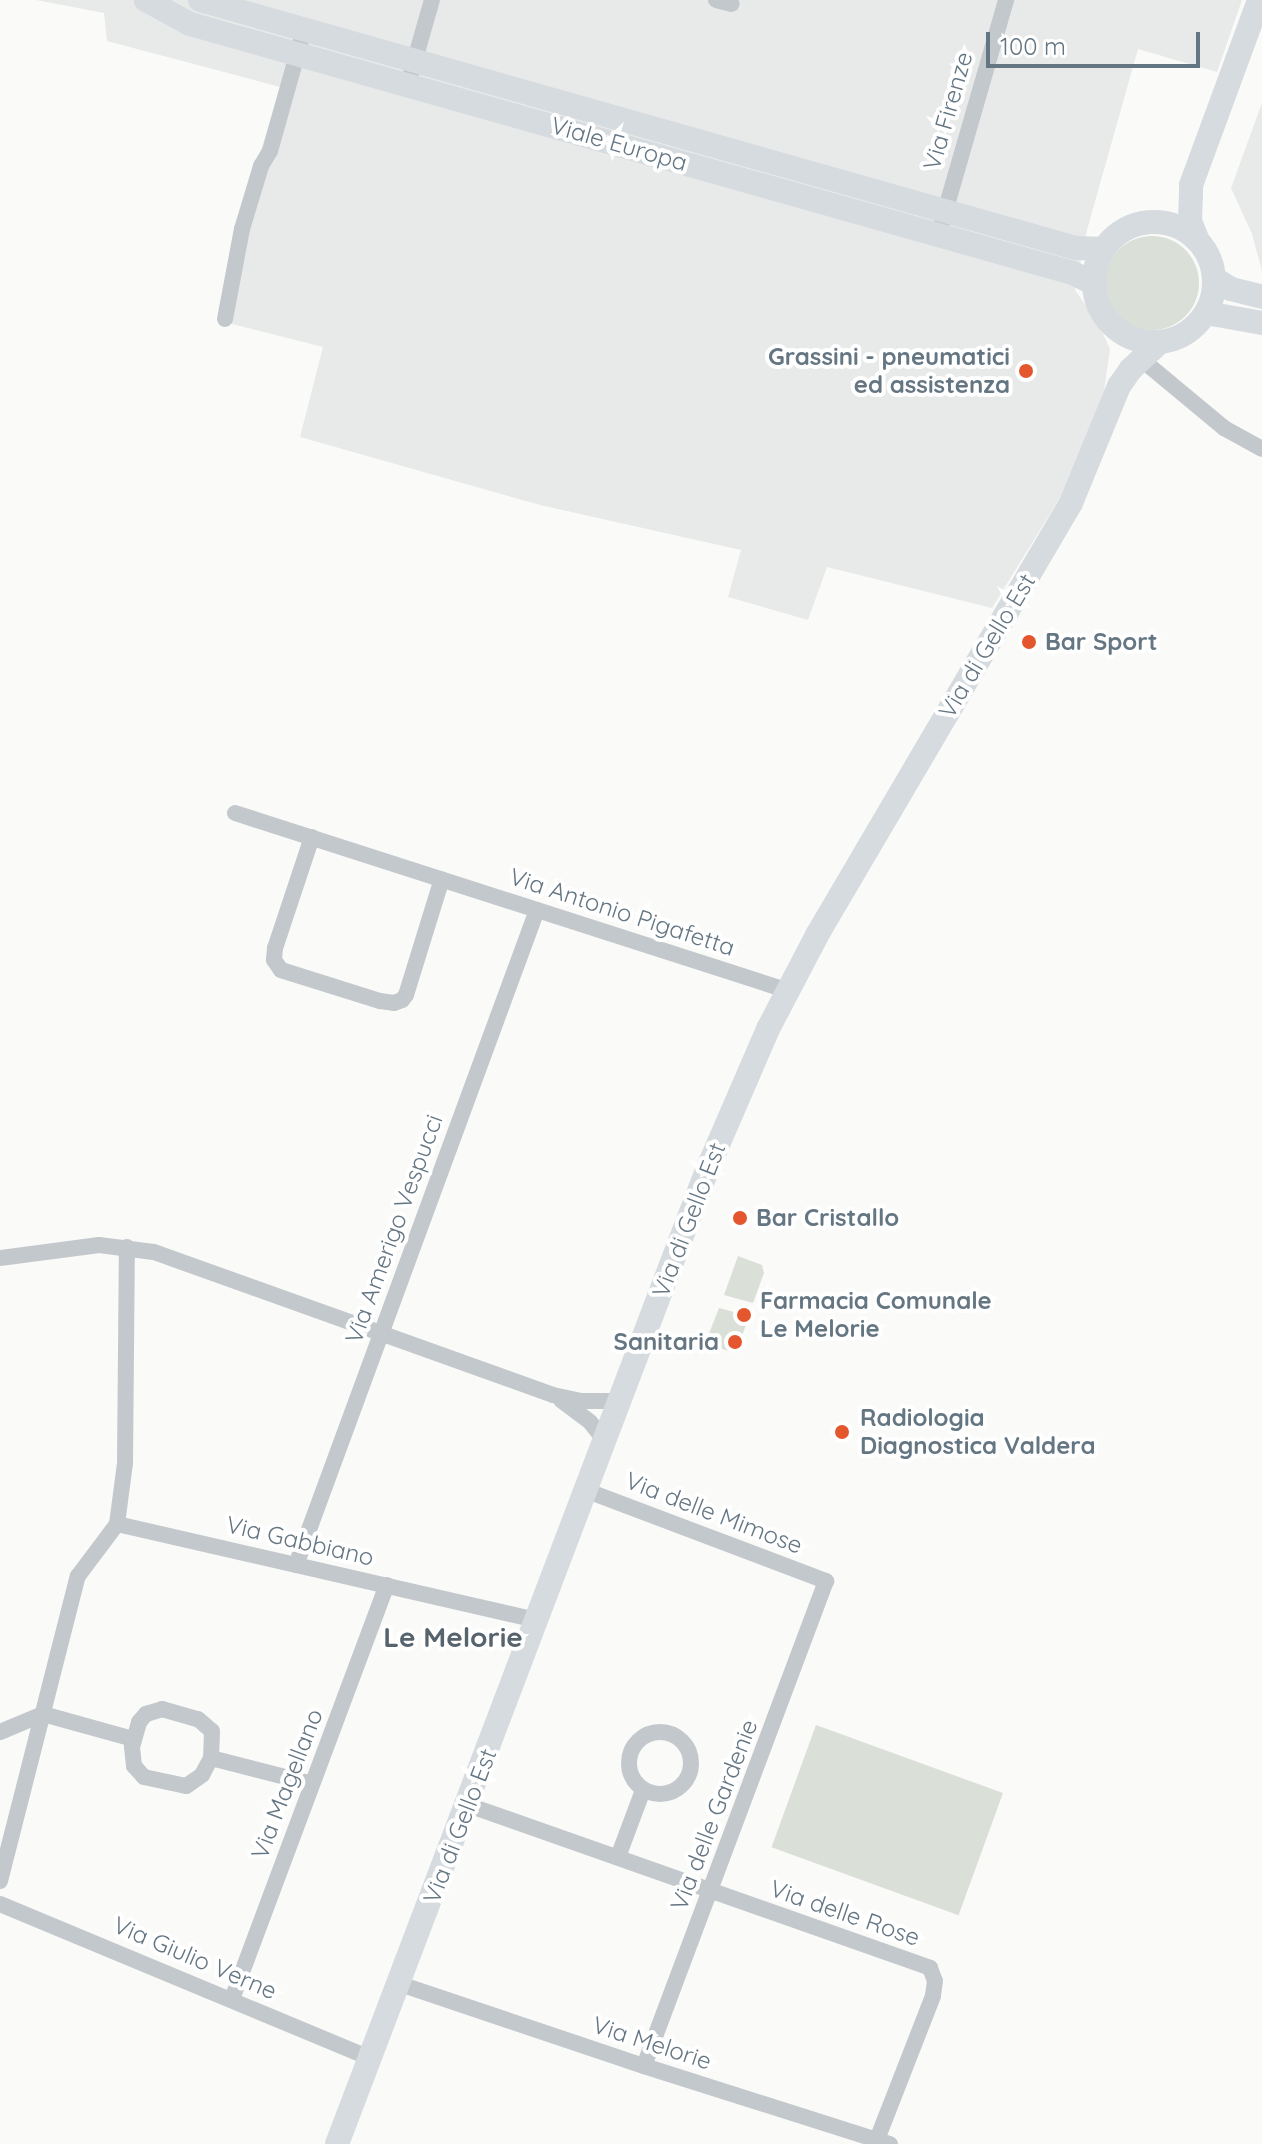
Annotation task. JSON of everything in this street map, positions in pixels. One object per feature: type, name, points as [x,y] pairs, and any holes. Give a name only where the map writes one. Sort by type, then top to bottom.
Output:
[{"type":"main road","name":"Viale Europa","points":[[146,0],[190,24],[298,54],[411,72],[944,210],[1076,248],[1104,249]]},
{"type":"main road","name":"Viale Europa","points":[[200,0],[304,30],[411,72],[938,236],[1073,273],[1095,284]]},
{"type":"main road","points":[[1115,338],[1160,342],[1183,335],[1206,313],[1212,298],[1214,278],[1211,262],[1190,221],[1191,185],[1259,0]]},
{"type":"main road","points":[[1141,359],[1115,338],[1101,310],[1095,284],[1104,249],[1125,230],[1168,213],[1191,185]]},
{"type":"main road","points":[[1147,223],[1178,227],[1198,241]]},
{"type":"main road","points":[[1214,278],[1231,289],[1262,297]]},
{"type":"main road","points":[[1206,313],[1262,323]]},
{"type":"main road","name":"Via di Gello Est","points":[[1115,338],[1119,386]]},
{"type":"main road","name":"Via di Gello Est","points":[[337,2144],[468,1805],[618,1401],[729,1116],[786,990],[1044,552],[1079,485],[1119,386],[1160,342]]},
{"type":"street","points":[[411,72],[432,0]]},
{"type":"street","name":"Via Firenze","points":[[938,236],[1006,0]]},
{"type":"street","points":[[225,319],[242,229],[261,166],[270,151],[304,30]]},
{"type":"street","points":[[1141,359],[1202,412],[1262,449]]},
{"type":"street","name":"Via Antonio Pigafetta","points":[[235,813],[786,990]]},
{"type":"street","points":[[312,837],[275,948],[274,960],[281,970],[380,1001],[394,1003],[402,1000],[442,879]]},
{"type":"street","name":"Via Amerigo Vespucci","points":[[296,1565],[537,910]]},
{"type":"street","points":[[0,1258],[99,1245],[175,1257],[553,1395],[590,1402],[618,1401]]},
{"type":"street","points":[[0,1881],[78,1576],[117,1524],[125,1463],[127,1247]]},
{"type":"street","points":[[553,1395],[579,1413],[604,1439]]},
{"type":"street","name":"Via delle Mimose","points":[[585,1490],[826,1581]]},
{"type":"street","name":"Via Gabbiano","points":[[117,1524],[537,1620]]},
{"type":"street","name":"Via delle Gardenie","points":[[644,2066],[826,1581]]},
{"type":"street","name":"Via Magellano","points":[[232,1999],[387,1585]]},
{"type":"street","points":[[162,1709],[207,1724],[214,1739],[211,1758],[195,1782],[179,1786],[138,1772],[132,1757],[133,1739],[146,1714],[162,1709]]},
{"type":"street","points":[[0,1732],[43,1714],[133,1739]]},
{"type":"street","points":[[211,1758],[312,1784]]},
{"type":"street","points":[[618,1857],[643,1790]]},
{"type":"street","name":"Via delle Rose","points":[[468,1805],[930,1968],[935,1981],[933,1996],[883,2142]]},
{"type":"street","name":"Via Giulio Verne","points":[[0,1904],[370,2058]]},
{"type":"street","name":"Via Melorie","points":[[400,1984],[883,2142]]},
{"type":"shaded area","points":[[36,0],[1242,0],[1217,72],[1138,49],[1087,230],[1075,290],[1098,323],[1110,349],[1104,391],[1064,491],[992,608],[827,567],[808,620],[728,597],[741,550],[540,505],[300,437],[323,347],[224,322],[234,241],[280,87],[107,41],[104,13]]},
{"type":"shaded area","points":[[1262,103],[1262,271],[1252,234],[1231,188]]},
{"type":"shaded area","points":[[1152,236],[1170,240],[1185,250],[1195,265],[1199,283],[1195,301],[1185,316],[1170,326],[1152,330],[1134,326],[1119,316],[1109,301],[1105,283],[1109,265],[1119,250],[1134,240]]},
{"type":"shaded area","points":[[738,1256],[762,1265],[764,1273],[753,1303],[724,1295]]},
{"type":"shaded area","points":[[719,1308],[749,1316],[736,1353],[705,1344]]},
{"type":"shaded area","points":[[816,1725],[1003,1793],[959,1915],[772,1847]]},
{"type":"place","name":"Grassini - pneumatici ed assistenza","points":[[1026,371]]},
{"type":"place","name":"Bar Sport","points":[[1029,642]]},
{"type":"place","name":"Bar Cristallo","points":[[740,1218]]},
{"type":"place","name":"Farmacia Comunale Le Melorie","points":[[744,1315]]},
{"type":"place","name":"Sanitaria","points":[[735,1342]]},
{"type":"place","name":"Radiologia Diagnostica Valdera","points":[[842,1432]]},
{"type":"district","name":"Le Melorie","points":[[453,1637]]}]
